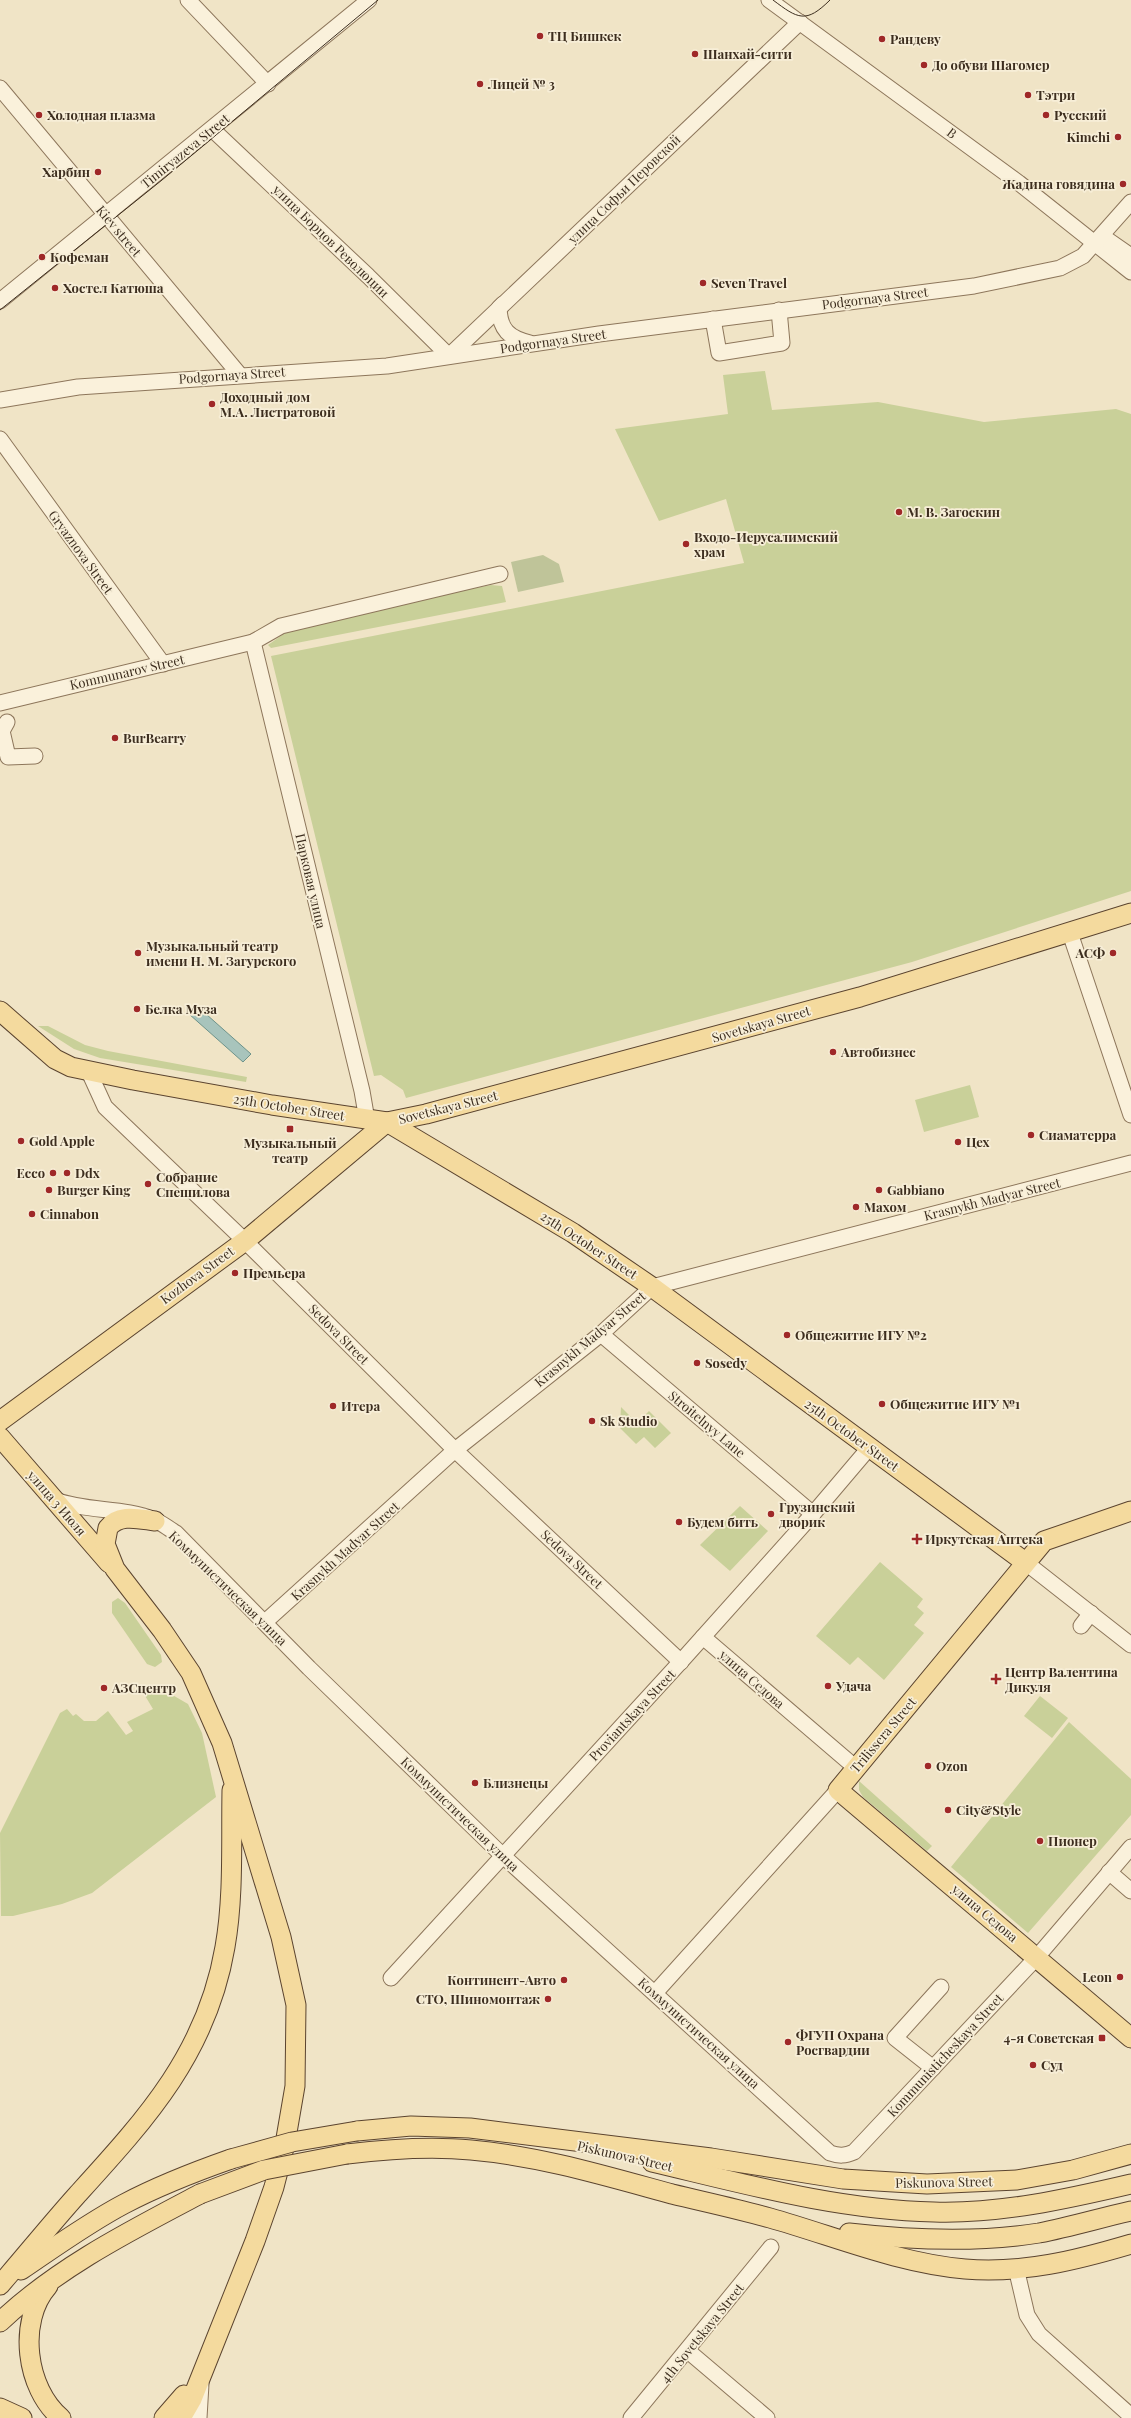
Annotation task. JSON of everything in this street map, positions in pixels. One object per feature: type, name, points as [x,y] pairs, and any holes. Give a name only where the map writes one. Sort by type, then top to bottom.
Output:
[{"type":"main road","name":"Sovetskaya Street","points":[[387,1122],[434,1112],[860,997],[1131,913]]},
{"type":"main road","points":[[0,1011],[55,1058],[71,1067],[89,1072]]},
{"type":"main road","name":"25th October Street","points":[[89,1072],[367,1120],[387,1122],[573,1233],[652,1287],[1025,1562]]},
{"type":"main road","name":"Kozhova Street","points":[[0,1421],[245,1241],[387,1122]]},
{"type":"main road","name":"улица 3 Июля","points":[[0,1437],[115,1569]]},
{"type":"main road","name":"Trilissera Street","points":[[838,1790],[1025,1562],[1044,1541],[1131,1512]]},
{"type":"main road","points":[[155,1520],[125,1518],[109,1526],[105,1544],[115,1569],[162,1630],[191,1673],[220,1736],[232,1770],[281,1937],[296,2005],[297,2061],[290,2116],[274,2188],[255,2241],[201,2371],[192,2399],[181,2418]]},
{"type":"main road","points":[[0,2285],[146,2119],[189,2054],[201,2028],[219,1977],[228,1926],[232,1770]]},
{"type":"main road","name":"улица Седова","points":[[838,1790],[1131,2038]]},
{"type":"main road","points":[[0,2285],[92,2222],[157,2187],[231,2159],[292,2142],[356,2131],[431,2126],[470,2128],[564,2141]]},
{"type":"main road","name":"Piskunova Street","points":[[564,2141],[711,2158],[843,2179],[927,2184],[1016,2180],[1073,2170],[1131,2154]]},
{"type":"main road","name":"Piskunova Street","points":[[564,2141],[778,2192],[838,2204],[885,2210],[935,2212],[984,2210],[1032,2205],[1131,2184]]},
{"type":"main road","points":[[0,2322],[22,2301],[113,2240],[200,2194],[264,2170],[347,2154],[397,2149],[437,2148],[510,2155],[594,2173],[769,2218],[831,2231],[884,2237],[981,2238],[1038,2233],[1131,2210]]},
{"type":"main road","points":[[769,2218],[883,2253],[920,2262],[965,2269],[1016,2268],[1054,2264],[1131,2244]]},
{"type":"main road","points":[[56,2277],[41,2295],[36,2307],[30,2348],[37,2383],[45,2399],[61,2418]]},
{"type":"main road","points":[[164,2418],[180,2401],[201,2371]]},
{"type":"main road","points":[[0,2408],[22,2418]]},
{"type":"street","points":[[188,0],[268,84]]},
{"type":"street","name":"Timiryazeva Street","points":[[0,301],[268,84],[369,0]]},
{"type":"street","name":"B","points":[[769,0],[1099,239],[1131,272]]},
{"type":"street","name":"улица Софьи Перовской","points":[[449,356],[800,22]]},
{"type":"street","name":"Kiev street","points":[[0,88],[239,374]]},
{"type":"street","name":"улица Борцов Революции","points":[[212,128],[368,276],[449,356]]},
{"type":"street","name":"Podgornaya Street","points":[[0,400],[78,386],[239,374],[387,366],[532,344],[779,310],[974,286],[1060,268],[1083,256],[1131,202]]},
{"type":"street","points":[[1099,239],[1131,256]]},
{"type":"street","points":[[502,304],[499,308],[506,332],[513,338],[532,344]]},
{"type":"street","points":[[713,319],[719,353],[782,343],[779,310]]},
{"type":"street","name":"Gryaznova Street","points":[[0,440],[163,664]]},
{"type":"street","name":"Kommunarov Street","points":[[0,703],[253,642],[281,626],[500,574]]},
{"type":"street","name":"Парковая улица","points":[[253,642],[362,1091],[367,1120]]},
{"type":"street","points":[[6,722],[2,731],[8,757],[35,756]]},
{"type":"street","points":[[1070,933],[1131,1115]]},
{"type":"street","name":"Sedova Street","points":[[89,1072],[105,1107],[245,1241],[455,1450],[681,1662]]},
{"type":"street","name":"Krasnykh Madyar Street","points":[[265,1622],[455,1450],[601,1334],[652,1287],[1131,1163]]},
{"type":"street","name":"Stroitelnyy Lane","points":[[601,1334],[813,1514]]},
{"type":"street","name":"Proviantskaya Street","points":[[391,1978],[502,1855],[681,1662],[813,1514],[869,1448]]},
{"type":"street","name":"Коммунистическая улица","points":[[55,1500],[71,1506],[134,1515],[155,1520],[176,1533],[375,1733],[502,1855],[830,2153],[845,2156],[854,2152],[933,2068]]},
{"type":"street","points":[[1025,1562],[1131,1645]]},
{"type":"street","points":[[1081,1626],[1091,1613]]},
{"type":"street","name":"улица Седова","points":[[703,1637],[856,1768]]},
{"type":"street","name":"Trilissera Street","points":[[655,1993],[838,1790]]},
{"type":"street","points":[[1037,1957],[1131,1847]]},
{"type":"street","points":[[1109,1872],[1131,1891]]},
{"type":"street","name":"Kommunisticheskaya Street","points":[[933,2068],[1037,1957]]},
{"type":"street","points":[[933,2068],[896,2038],[941,1987]]},
{"type":"street","name":"4th Sovetskaya Street","points":[[631,2418],[688,2351],[771,2247]]},
{"type":"street","points":[[1016,2268],[1027,2315],[1039,2334],[1131,2416]]},
{"type":"street","points":[[688,2351],[767,2418]]},
{"type":"street","points":[[200,2418],[201,2371]]},
{"type":"green space","points":[[765,371],[772,410],[878,402],[984,422],[1116,409],[1131,414],[1131,891],[912,962],[406,1098],[403,1090],[381,1075],[374,1076],[271,656],[744,563],[726,499],[659,521],[615,429],[728,414],[723,375]]},
{"type":"green space","points":[[543,555],[559,564],[564,582],[518,592],[511,562]]},
{"type":"green space","points":[[491,585],[502,586],[506,602],[271,648],[268,645],[285,633],[365,610]]},
{"type":"green space","points":[[38,1026],[48,1026],[85,1045],[108,1051],[247,1077],[246,1082],[100,1058],[74,1049]]},
{"type":"green space","points":[[970,1085],[979,1117],[924,1132],[915,1100]]},
{"type":"green space","points":[[621,1407],[637,1423],[649,1411],[671,1433],[655,1448],[644,1437],[636,1444],[620,1428]]},
{"type":"green space","points":[[740,1506],[768,1531],[730,1571],[700,1545]]},
{"type":"green space","points":[[880,1562],[923,1599],[917,1607],[924,1613],[914,1625],[924,1633],[884,1680],[858,1657],[850,1665],[816,1636]]},
{"type":"green space","points":[[118,1598],[125,1603],[161,1655],[162,1662],[155,1667],[147,1664],[112,1613],[112,1602]]},
{"type":"green space","points":[[157,1686],[188,1704],[202,1733],[216,1797],[92,1893],[62,1904],[13,1916],[1,1916],[0,1833],[60,1713],[67,1709],[73,1716],[76,1714],[84,1721],[96,1721],[108,1711],[126,1735],[133,1731],[127,1722],[153,1709],[141,1689]]},
{"type":"green space","points":[[1040,1696],[1068,1718],[1052,1738],[1024,1716]]},
{"type":"green space","name":"Пионер","points":[[1069,1722],[1131,1779],[1131,1815],[1028,1933],[951,1867]]},
{"type":"green space","points":[[859,1781],[932,1846],[927,1851],[863,1797],[859,1790]]},
{"type":"water","points":[[197,1006],[251,1054],[243,1062],[189,1014]]},
{"type":"tram line","points":[[0,310],[162,180],[378,0]]},
{"type":"tram line","points":[[773,0],[796,15],[802,16],[808,16],[814,13],[830,0]]},
{"type":"place","name":"ТЦ Бишкек","points":[[540,36]]},
{"type":"place","name":"Рандеву","points":[[882,39]]},
{"type":"place","name":"Шанхай-сити","points":[[695,54]]},
{"type":"place","name":"До обуви Шагомер","points":[[924,65]]},
{"type":"place","name":"Лицей № 3","points":[[480,84]]},
{"type":"place","name":"Тэтри","points":[[1028,95]]},
{"type":"place","name":"Холодная плазма","points":[[39,115]]},
{"type":"place","name":"Русский","points":[[1046,115]]},
{"type":"place","name":"Kimchi","points":[[1118,137]]},
{"type":"place","name":"Харбин","points":[[98,172]]},
{"type":"place","name":"Жадина говядина","points":[[1123,184]]},
{"type":"place","name":"Кофеман","points":[[42,257]]},
{"type":"place","name":"Seven Travel","points":[[703,283]]},
{"type":"place","name":"Хостел Катюша","points":[[55,288]]},
{"type":"place","name":"Доходный дом М.А. Листратовой","points":[[212,404]]},
{"type":"place","name":"М. В. Загоскин","points":[[899,512]]},
{"type":"place","name":"Входо-Иерусалимский храм","points":[[686,544]]},
{"type":"place","name":"BurBearry","points":[[115,738]]},
{"type":"place","name":"Музыкальный театр имени Н. М. Загурского","points":[[138,953]]},
{"type":"place","name":"АСФ","points":[[1113,953]]},
{"type":"place","name":"Белка Муза","points":[[137,1009]]},
{"type":"place","name":"Автобизнес","points":[[833,1052]]},
{"type":"place","name":"Музыкальный театр","points":[[290,1129]]},
{"type":"place","name":"Сиаматерра","points":[[1031,1135]]},
{"type":"place","name":"Gold Apple","points":[[21,1141]]},
{"type":"place","name":"Цех","points":[[958,1142]]},
{"type":"place","name":"Ecco","points":[[53,1173]]},
{"type":"place","name":"Ddx","points":[[67,1173]]},
{"type":"place","name":"Собрание Спешилова","points":[[148,1184]]},
{"type":"place","name":"Burger King","points":[[49,1190]]},
{"type":"place","name":"Gabbiano","points":[[879,1190]]},
{"type":"place","name":"Махом","points":[[856,1207]]},
{"type":"place","name":"Cinnabon","points":[[32,1214]]},
{"type":"place","name":"Премьера","points":[[235,1273]]},
{"type":"place","name":"Общежитие ИГУ №2","points":[[787,1335]]},
{"type":"place","name":"Sosedy","points":[[697,1363]]},
{"type":"place","name":"Общежитие ИГУ №1","points":[[882,1404]]},
{"type":"place","name":"Итера","points":[[333,1406]]},
{"type":"place","name":"Sk Studio","points":[[592,1421]]},
{"type":"place","name":"Грузинский дворик","points":[[771,1514]]},
{"type":"place","name":"Будем бить","points":[[679,1522]]},
{"type":"place","name":"Иркутская Аптека","points":[[917,1539]]},
{"type":"place","name":"Центр Валентина Дикуля","points":[[996,1679]]},
{"type":"place","name":"Удача","points":[[828,1686]]},
{"type":"place","name":"АЗСцентр","points":[[104,1688]]},
{"type":"place","name":"Ozon","points":[[928,1766]]},
{"type":"place","name":"Близнецы","points":[[475,1783]]},
{"type":"place","name":"City&Style","points":[[948,1810]]},
{"type":"place","name":"Пионер","points":[[1040,1841]]},
{"type":"place","name":"Leon","points":[[1120,1977]]},
{"type":"place","name":"Континент-Авто","points":[[564,1980]]},
{"type":"place","name":"СТО, Шиномонтаж","points":[[548,1999]]},
{"type":"place","name":"4-я Советская","points":[[1102,2038]]},
{"type":"place","name":"ФГУП Охрана Росгвардии","points":[[788,2042]]},
{"type":"place","name":"Суд","points":[[1033,2065]]}]
